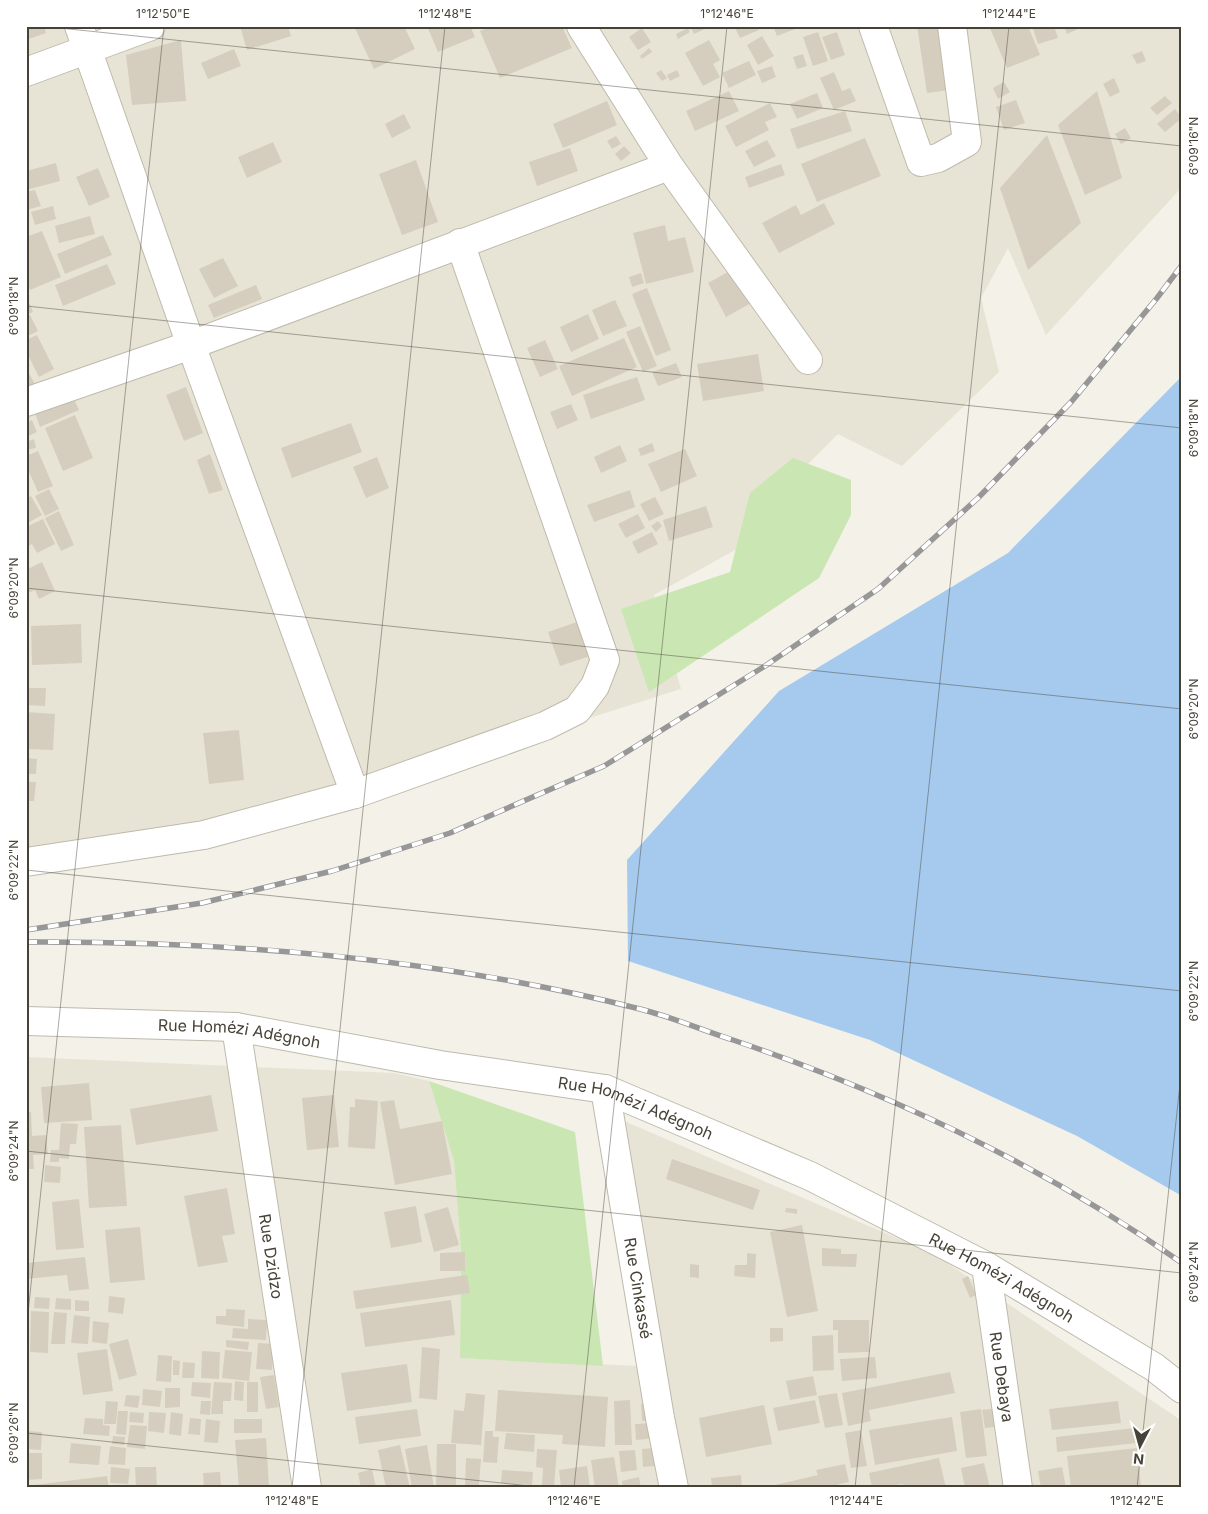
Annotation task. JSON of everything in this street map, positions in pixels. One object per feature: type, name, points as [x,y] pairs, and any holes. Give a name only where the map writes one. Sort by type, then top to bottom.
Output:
[{"type":"street","points":[[26,72],[84,38],[151,26]]},
{"type":"street","points":[[581,26],[669,166],[808,360]]},
{"type":"street","points":[[873,26],[921,162],[938,158],[967,142],[952,26]]},
{"type":"street","points":[[84,38],[191,345],[355,794]]},
{"type":"street","points":[[26,402],[191,345],[669,166]]},
{"type":"street","points":[[26,862],[78,856],[204,835],[355,794],[545,726],[577,710],[595,686],[605,660],[460,243]]},
{"type":"street","name":"Rue Homézi Adégnoh","points":[[26,1021],[236,1027],[440,1065],[605,1088],[810,1176],[986,1266],[1154,1367],[1182,1389]]},
{"type":"street","name":"Rue Dzidzo","points":[[236,1027],[307,1488]]},
{"type":"street","name":"Rue Cinkassé","points":[[605,1088],[660,1418],[674,1488]]},
{"type":"street","name":"Rue Debaya","points":[[986,1266],[1018,1488]]},
{"type":"shaded area","points":[[26,26],[1182,26],[1182,187],[1046,335],[1008,248],[981,298],[999,372],[902,466],[838,434],[786,486],[764,534],[654,595],[681,689],[211,838],[26,852]]},
{"type":"shaded area","points":[[26,1057],[394,1073],[429,1081],[454,1161],[461,1251],[460,1358],[663,1367],[624,1121],[934,1254],[1182,1421],[1182,1488],[26,1488]]},
{"type":"green space","points":[[793,458],[851,480],[851,515],[819,578],[649,692],[621,609],[730,572],[750,493]]},
{"type":"green space","points":[[429,1081],[575,1132],[603,1366],[460,1358],[461,1251],[454,1161]]},
{"type":"water","points":[[1182,376],[1182,1196],[1077,1136],[870,1040],[628,961],[627,860],[779,691],[1008,553]]},
{"type":"building","points":[[26,26],[44,26],[46,33],[26,40]]},
{"type":"building","points":[[240,26],[288,26],[291,36],[247,50]]},
{"type":"building","points":[[354,26],[404,26],[415,49],[374,69]]},
{"type":"building","points":[[427,26],[470,26],[475,37],[438,52]]},
{"type":"building","points":[[491,26],[562,26],[572,48],[500,78],[480,31]]},
{"type":"building","points":[[690,26],[711,26],[694,34]]},
{"type":"building","points":[[738,26],[758,26],[759,30],[740,38],[735,28]]},
{"type":"building","points":[[773,26],[803,26],[777,36]]},
{"type":"building","points":[[917,26],[940,26],[950,90],[927,93]]},
{"type":"building","points":[[989,26],[1028,26],[1040,55],[1007,68]]},
{"type":"building","points":[[1032,26],[1054,26],[1058,38],[1038,44]]},
{"type":"building","points":[[1064,26],[1077,26],[1078,29],[1067,34]]},
{"type":"building","points":[[642,28],[651,42],[638,50],[629,37]]},
{"type":"building","points":[[688,28],[690,32],[678,39],[676,34]]},
{"type":"building","points":[[818,32],[828,61],[813,66],[803,37]]},
{"type":"building","points":[[837,32],[845,55],[831,60],[822,37]]},
{"type":"building","points":[[762,36],[774,56],[758,65],[747,45]]},
{"type":"building","points":[[181,40],[186,101],[132,105],[126,55]]},
{"type":"building","points":[[709,40],[720,60],[713,64],[720,77],[703,86],[685,53]]},
{"type":"building","points":[[649,48],[652,52],[642,59],[640,56]]},
{"type":"building","points":[[234,49],[241,66],[208,79],[201,63]]},
{"type":"building","points":[[1142,51],[1146,61],[1137,64],[1132,55]]},
{"type":"building","points":[[803,54],[807,66],[797,69],[793,57]]},
{"type":"building","points":[[749,61],[756,75],[729,88],[722,73]]},
{"type":"building","points":[[772,66],[776,77],[762,83],[757,71]]},
{"type":"building","points":[[661,70],[667,78],[662,81],[656,73]]},
{"type":"building","points":[[677,70],[680,76],[670,81],[667,75]]},
{"type":"building","points":[[834,72],[842,91],[850,88],[856,101],[834,110],[820,78]]},
{"type":"building","points":[[1114,78],[1120,92],[1110,97],[1103,84]]},
{"type":"building","points":[[1004,82],[1010,92],[998,99],[993,88]]},
{"type":"building","points":[[729,91],[739,111],[695,131],[686,111]]},
{"type":"building","points":[[1097,91],[1122,178],[1085,195],[1058,125]]},
{"type":"building","points":[[817,93],[823,108],[797,119],[790,104]]},
{"type":"building","points":[[1165,96],[1172,103],[1157,115],[1150,108]]},
{"type":"building","points":[[1016,100],[1025,123],[1004,130],[996,107]]},
{"type":"building","points":[[607,101],[617,125],[563,148],[553,124]]},
{"type":"building","points":[[770,103],[777,117],[765,122],[769,130],[736,147],[725,126]]},
{"type":"building","points":[[1175,109],[1182,118],[1165,132],[1157,124]]},
{"type":"building","points":[[845,111],[852,131],[797,149],[790,129]]},
{"type":"building","points":[[404,114],[411,128],[392,138],[385,124]]},
{"type":"building","points":[[1125,128],[1131,138],[1121,144],[1115,134]]},
{"type":"building","points":[[1047,135],[1081,223],[1028,270],[1000,188]]},
{"type":"building","points":[[616,136],[621,144],[612,149],[607,141]]},
{"type":"building","points":[[865,138],[881,176],[817,202],[801,164]]},
{"type":"building","points":[[767,140],[776,156],[754,167],[745,151]]},
{"type":"building","points":[[273,142],[282,162],[247,178],[238,157]]},
{"type":"building","points":[[624,146],[631,153],[621,161],[615,154]]},
{"type":"building","points":[[570,148],[578,171],[537,186],[529,162]]},
{"type":"building","points":[[416,160],[438,222],[402,235],[379,174]]},
{"type":"building","points":[[56,163],[60,181],[26,190],[26,171]]},
{"type":"building","points":[[781,164],[785,175],[749,188],[745,177]]},
{"type":"building","points":[[98,168],[110,197],[89,206],[76,177]]},
{"type":"building","points":[[35,190],[41,206],[26,210],[26,192]]},
{"type":"building","points":[[824,203],[835,224],[779,253],[762,223],[796,205],[801,215]]},
{"type":"building","points":[[53,206],[56,219],[35,225],[31,212]]},
{"type":"building","points":[[90,216],[95,234],[59,243],[55,226]]},
{"type":"building","points":[[665,225],[668,241],[685,237],[694,272],[646,284],[633,233]]},
{"type":"building","points":[[42,231],[61,277],[30,290],[26,281],[26,237]]},
{"type":"building","points":[[103,235],[112,255],[65,274],[57,254]]},
{"type":"building","points":[[223,258],[238,286],[214,298],[199,269]]},
{"type":"building","points":[[107,264],[116,284],[63,306],[55,285]]},
{"type":"building","points":[[735,268],[753,302],[726,317],[708,283]]},
{"type":"building","points":[[641,273],[644,283],[632,287],[629,277]]},
{"type":"building","points":[[256,285],[262,299],[214,318],[208,305]]},
{"type":"building","points":[[647,288],[671,350],[656,356],[632,294]]},
{"type":"building","points":[[26,295],[33,312],[26,315]]},
{"type":"building","points":[[615,300],[627,326],[603,336],[592,310]]},
{"type":"building","points":[[588,314],[599,339],[571,352],[560,327]]},
{"type":"building","points":[[30,315],[38,331],[26,337],[26,317]]},
{"type":"building","points":[[640,326],[657,366],[643,372],[626,332]]},
{"type":"building","points":[[37,335],[54,369],[39,377],[26,351],[26,340]]},
{"type":"building","points":[[624,338],[637,367],[572,396],[559,366]]},
{"type":"building","points":[[545,340],[558,369],[540,377],[527,348]]},
{"type":"building","points":[[758,354],[764,391],[703,401],[697,364]]},
{"type":"building","points":[[676,363],[682,377],[658,386],[652,372]]},
{"type":"building","points":[[26,368],[36,386],[26,391]]},
{"type":"building","points":[[637,377],[645,400],[591,419],[583,395]]},
{"type":"building","points":[[186,387],[203,433],[184,441],[166,395]]},
{"type":"building","points":[[73,397],[79,410],[40,427],[35,413]]},
{"type":"building","points":[[571,404],[578,420],[557,429],[550,412]]},
{"type":"building","points":[[75,415],[93,458],[63,471],[45,428]]},
{"type":"building","points":[[32,420],[37,432],[26,437],[26,423]]},
{"type":"building","points":[[351,423],[362,452],[292,478],[281,448]]},
{"type":"building","points":[[34,439],[36,448],[26,450],[26,442]]},
{"type":"building","points":[[652,443],[655,451],[641,456],[638,449]]},
{"type":"building","points":[[620,445],[627,461],[601,473],[594,457]]},
{"type":"building","points":[[685,449],[697,476],[661,492],[648,464]]},
{"type":"building","points":[[38,451],[53,486],[38,492],[26,465],[26,456]]},
{"type":"building","points":[[210,454],[223,490],[209,494],[197,460]]},
{"type":"building","points":[[377,457],[389,488],[366,498],[353,467]]},
{"type":"building","points":[[49,489],[59,509],[45,516],[35,496]]},
{"type":"building","points":[[630,490],[635,507],[594,522],[587,505]]},
{"type":"building","points":[[31,496],[42,515],[26,524],[26,499]]},
{"type":"building","points":[[655,497],[664,514],[649,521],[640,504]]},
{"type":"building","points":[[706,506],[713,527],[669,541],[663,520]]},
{"type":"building","points":[[59,511],[74,545],[61,551],[45,518]]},
{"type":"building","points":[[638,514],[645,528],[626,538],[618,524]]},
{"type":"building","points":[[43,519],[55,544],[37,553],[32,544],[26,547],[26,527]]},
{"type":"building","points":[[658,521],[662,526],[656,532],[651,526]]},
{"type":"building","points":[[652,532],[658,544],[638,554],[632,542]]},
{"type":"building","points":[[42,562],[55,591],[39,599],[35,590],[26,594],[26,570]]},
{"type":"building","points":[[577,622],[590,656],[560,666],[548,632]]},
{"type":"building","points":[[81,624],[82,663],[32,665],[31,626]]},
{"type":"building","points":[[26,688],[46,688],[45,706],[26,705]]},
{"type":"building","points":[[26,712],[55,714],[53,750],[26,749]]},
{"type":"building","points":[[239,730],[244,780],[209,784],[203,733]]},
{"type":"building","points":[[26,758],[37,759],[36,774],[26,774]]},
{"type":"building","points":[[26,782],[36,782],[34,801],[26,801]]},
{"type":"building","points":[[89,1083],[92,1120],[44,1123],[41,1087]]},
{"type":"building","points":[[211,1095],[218,1131],[136,1145],[130,1109]]},
{"type":"building","points":[[334,1095],[339,1147],[307,1150],[302,1098]]},
{"type":"building","points":[[355,1099],[378,1101],[375,1149],[348,1147],[350,1107],[355,1107]]},
{"type":"building","points":[[394,1100],[400,1129],[442,1121],[452,1174],[395,1185],[380,1102]]},
{"type":"building","points":[[26,1112],[31,1112],[32,1136],[46,1135],[48,1154],[33,1155],[34,1169],[26,1169]]},
{"type":"building","points":[[61,1123],[78,1124],[76,1144],[70,1144],[69,1159],[59,1158],[59,1162],[50,1162],[51,1150],[59,1150]]},
{"type":"building","points":[[121,1125],[127,1206],[89,1208],[84,1127]]},
{"type":"building","points":[[672,1159],[760,1190],[753,1210],[666,1179]]},
{"type":"building","points":[[45,1165],[61,1167],[60,1183],[44,1182]]},
{"type":"building","points":[[227,1188],[235,1234],[222,1236],[228,1262],[198,1267],[184,1196]]},
{"type":"building","points":[[79,1199],[84,1248],[56,1250],[52,1202]]},
{"type":"building","points":[[416,1206],[422,1242],[391,1248],[384,1212]]},
{"type":"building","points":[[448,1207],[459,1245],[434,1252],[424,1214]]},
{"type":"building","points":[[786,1208],[797,1209],[797,1214],[785,1212]]},
{"type":"building","points":[[802,1225],[818,1311],[787,1317],[770,1232]]},
{"type":"building","points":[[140,1227],[145,1280],[110,1283],[105,1230]]},
{"type":"building","points":[[822,1248],[841,1249],[841,1254],[857,1254],[856,1267],[822,1266]]},
{"type":"building","points":[[465,1252],[465,1271],[440,1271],[440,1253]]},
{"type":"building","points":[[747,1253],[756,1254],[755,1278],[734,1276],[735,1265],[747,1265]]},
{"type":"building","points":[[85,1257],[89,1289],[69,1291],[67,1275],[26,1279],[26,1263]]},
{"type":"building","points":[[690,1264],[699,1265],[699,1278],[690,1277]]},
{"type":"building","points":[[467,1275],[470,1293],[356,1309],[353,1291]]},
{"type":"building","points":[[968,1276],[976,1295],[970,1298],[962,1279]]},
{"type":"building","points":[[109,1296],[125,1298],[123,1314],[108,1312]]},
{"type":"building","points":[[35,1297],[50,1298],[49,1309],[34,1308]]},
{"type":"building","points":[[56,1298],[71,1299],[71,1310],[55,1309]]},
{"type":"building","points":[[75,1300],[89,1301],[89,1311],[75,1311]]},
{"type":"building","points":[[451,1300],[455,1335],[365,1347],[360,1313]]},
{"type":"building","points":[[226,1309],[245,1310],[244,1327],[216,1324],[216,1316],[226,1316]]},
{"type":"building","points":[[31,1311],[49,1312],[48,1353],[30,1352]]},
{"type":"building","points":[[54,1312],[67,1313],[65,1344],[51,1344]]},
{"type":"building","points":[[74,1315],[90,1317],[88,1344],[71,1343]]},
{"type":"building","points":[[248,1319],[267,1320],[266,1340],[232,1338],[233,1328],[248,1329]]},
{"type":"building","points":[[833,1320],[869,1320],[869,1352],[838,1353],[838,1330],[833,1330]]},
{"type":"building","points":[[93,1321],[109,1323],[107,1344],[92,1342]]},
{"type":"building","points":[[770,1328],[783,1328],[783,1341],[770,1342]]},
{"type":"building","points":[[833,1335],[834,1370],[813,1371],[812,1336]]},
{"type":"building","points":[[128,1339],[137,1375],[119,1380],[109,1344]]},
{"type":"building","points":[[226,1340],[249,1342],[248,1350],[226,1347]]},
{"type":"building","points":[[258,1343],[274,1344],[272,1370],[256,1369]]},
{"type":"building","points":[[422,1347],[440,1349],[437,1400],[419,1398]]},
{"type":"building","points":[[107,1349],[113,1391],[83,1395],[77,1353]]},
{"type":"building","points":[[225,1350],[252,1352],[249,1381],[222,1378]]},
{"type":"building","points":[[202,1351],[220,1352],[219,1379],[201,1378]]},
{"type":"building","points":[[158,1355],[172,1356],[171,1382],[156,1381]]},
{"type":"building","points":[[875,1357],[877,1378],[842,1381],[840,1359]]},
{"type":"building","points":[[173,1360],[180,1361],[179,1375],[173,1375]]},
{"type":"building","points":[[183,1362],[195,1363],[194,1378],[182,1378]]},
{"type":"building","points":[[407,1364],[412,1402],[347,1411],[341,1373]]},
{"type":"building","points":[[950,1372],[955,1393],[869,1410],[871,1421],[848,1426],[842,1393]]},
{"type":"building","points":[[274,1375],[279,1407],[266,1409],[260,1377]]},
{"type":"building","points":[[813,1376],[817,1395],[790,1400],[786,1381]]},
{"type":"building","points":[[235,1381],[244,1382],[243,1401],[234,1400]]},
{"type":"building","points":[[192,1382],[211,1383],[210,1398],[191,1396]]},
{"type":"building","points":[[214,1382],[232,1383],[231,1401],[223,1401],[223,1414],[211,1414]]},
{"type":"building","points":[[247,1382],[258,1382],[258,1412],[247,1412]]},
{"type":"building","points":[[165,1388],[180,1388],[180,1407],[165,1408]]},
{"type":"building","points":[[143,1389],[162,1391],[160,1407],[142,1405]]},
{"type":"building","points":[[498,1390],[608,1397],[605,1447],[562,1444],[563,1435],[495,1431]]},
{"type":"building","points":[[466,1393],[485,1395],[481,1445],[451,1443],[454,1410],[464,1411]]},
{"type":"building","points":[[837,1393],[843,1425],[825,1428],[818,1396]]},
{"type":"building","points":[[126,1395],[140,1396],[138,1408],[124,1406]]},
{"type":"building","points":[[630,1400],[632,1445],[615,1445],[614,1401]]},
{"type":"building","points":[[815,1400],[820,1423],[778,1431],[773,1408]]},
{"type":"building","points":[[106,1401],[118,1402],[116,1424],[104,1424]]},
{"type":"building","points":[[201,1401],[211,1401],[210,1415],[200,1414]]},
{"type":"building","points":[[1118,1401],[1121,1423],[1052,1430],[1049,1409]]},
{"type":"building","points":[[651,1403],[653,1420],[642,1421],[641,1404]]},
{"type":"building","points":[[764,1405],[772,1444],[706,1457],[699,1418]]},
{"type":"building","points":[[999,1408],[1002,1426],[985,1428],[982,1410]]},
{"type":"building","points":[[417,1409],[421,1436],[359,1444],[355,1417]]},
{"type":"building","points":[[981,1409],[987,1456],[966,1458],[960,1412]]},
{"type":"building","points":[[118,1411],[128,1411],[126,1435],[116,1434]]},
{"type":"building","points":[[130,1412],[144,1413],[143,1423],[129,1422]]},
{"type":"building","points":[[149,1412],[166,1413],[164,1433],[148,1431]]},
{"type":"building","points":[[171,1412],[183,1414],[181,1436],[169,1434]]},
{"type":"building","points":[[952,1417],[957,1451],[875,1465],[869,1430]]},
{"type":"building","points":[[85,1418],[103,1419],[103,1425],[110,1426],[109,1436],[83,1434]]},
{"type":"building","points":[[190,1418],[201,1419],[200,1435],[188,1434]]},
{"type":"building","points":[[206,1419],[220,1421],[218,1443],[204,1442]]},
{"type":"building","points":[[234,1419],[262,1419],[262,1433],[234,1433]]},
{"type":"building","points":[[655,1423],[657,1438],[636,1440],[635,1424]]},
{"type":"building","points":[[130,1425],[147,1426],[145,1449],[127,1447]]},
{"type":"building","points":[[1135,1428],[1136,1443],[1057,1452],[1056,1437]]},
{"type":"building","points":[[861,1430],[867,1466],[851,1468],[845,1433]]},
{"type":"building","points":[[26,1431],[42,1432],[41,1450],[26,1449]]},
{"type":"building","points":[[485,1431],[493,1431],[493,1437],[499,1437],[497,1463],[483,1462]]},
{"type":"building","points":[[506,1433],[535,1435],[534,1452],[504,1449]]},
{"type":"building","points":[[113,1436],[125,1437],[124,1445],[112,1444]]},
{"type":"building","points":[[266,1438],[269,1488],[239,1488],[235,1440]]},
{"type":"building","points":[[71,1443],[101,1446],[99,1465],[69,1463]]},
{"type":"building","points":[[437,1444],[456,1444],[456,1488],[436,1488]]},
{"type":"building","points":[[400,1445],[410,1488],[386,1488],[378,1450]]},
{"type":"building","points":[[427,1445],[434,1488],[412,1488],[405,1449]]},
{"type":"building","points":[[110,1446],[126,1448],[125,1465],[108,1464]]},
{"type":"building","points":[[654,1448],[655,1466],[643,1467],[642,1449]]},
{"type":"building","points":[[1137,1448],[1141,1488],[1071,1488],[1067,1456]]},
{"type":"building","points":[[537,1449],[557,1450],[554,1487],[542,1486],[543,1468],[536,1467]]},
{"type":"building","points":[[635,1450],[637,1470],[621,1472],[619,1451]]},
{"type":"building","points":[[26,1453],[42,1453],[42,1479],[26,1480]]},
{"type":"building","points":[[614,1457],[619,1488],[595,1488],[591,1460]]},
{"type":"building","points":[[466,1458],[481,1459],[479,1485],[465,1485]]},
{"type":"building","points":[[939,1458],[946,1488],[904,1488],[903,1484],[872,1488],[869,1473]]},
{"type":"building","points":[[984,1463],[990,1488],[965,1488],[961,1468]]},
{"type":"building","points":[[845,1464],[849,1482],[823,1488],[775,1488],[775,1485],[818,1475],[816,1470]]},
{"type":"building","points":[[587,1466],[590,1488],[561,1488],[559,1470]]},
{"type":"building","points":[[111,1467],[130,1469],[128,1484],[110,1483]]},
{"type":"building","points":[[135,1467],[156,1467],[157,1488],[136,1488]]},
{"type":"building","points":[[1062,1467],[1066,1488],[1041,1488],[1038,1471]]},
{"type":"building","points":[[372,1469],[376,1488],[361,1488],[358,1473]]},
{"type":"building","points":[[502,1470],[533,1472],[532,1485],[501,1483]]},
{"type":"building","points":[[220,1472],[221,1488],[204,1488],[203,1473]]},
{"type":"building","points":[[741,1475],[742,1488],[712,1488],[711,1478]]},
{"type":"building","points":[[107,1476],[109,1488],[26,1488],[26,1486]]},
{"type":"building","points":[[639,1477],[641,1488],[623,1488],[622,1481]]},
{"type":"railway","points":[[26,930],[202,903],[332,871],[450,833],[604,766],[765,666],[878,589],[978,498],[1072,401],[1182,265]]},
{"type":"railway","points":[[26,942],[181,945],[335,956],[489,977],[565,991],[652,1012],[792,1061],[909,1109],[1022,1164],[1130,1228],[1182,1263]]}]
